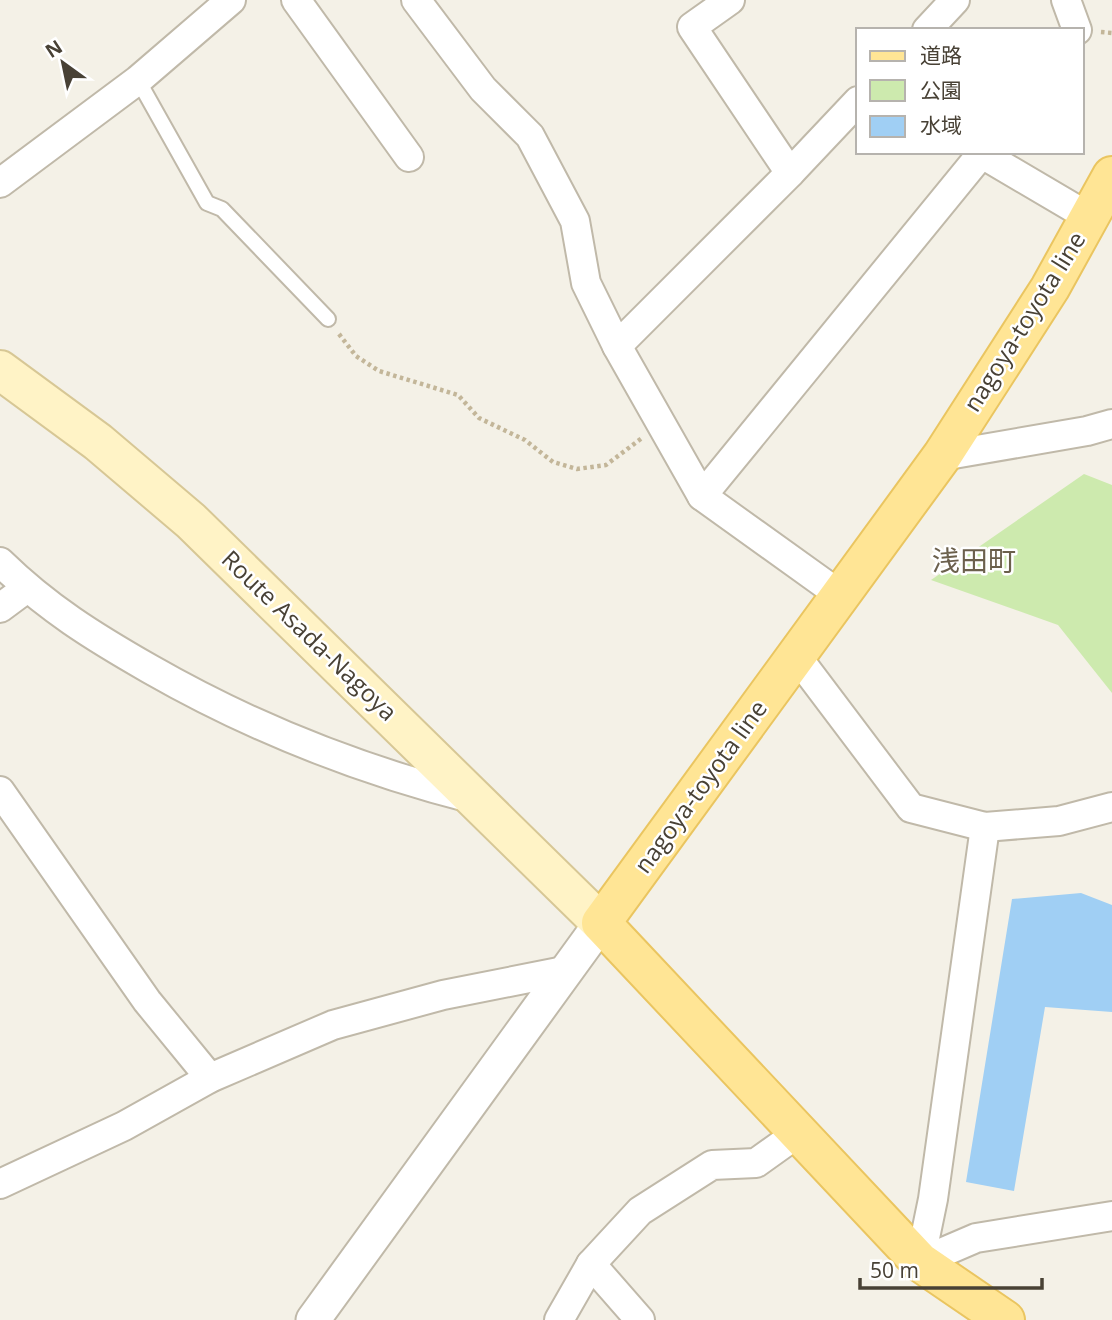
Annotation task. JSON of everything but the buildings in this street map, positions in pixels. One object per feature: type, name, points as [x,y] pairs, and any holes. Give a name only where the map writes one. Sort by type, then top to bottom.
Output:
[{"type":"main road","name":"nagoya-toyota line","points":[[601,923],[942,456],[1050,288],[1112,176]]},
{"type":"main road","name":"Route Asada-Nagoya","points":[[0,370],[98,442],[191,521],[480,800],[601,923]]},
{"type":"main road","points":[[601,923],[920,1262],[1004,1320]]},
{"type":"street","points":[[0,183],[138,80],[231,0]]},
{"type":"street","points":[[296,0],[409,157]]},
{"type":"street","points":[[416,0],[483,89],[530,136],[575,221],[586,283],[617,346],[702,496],[840,596]]},
{"type":"street","points":[[730,0],[692,27],[790,173]]},
{"type":"street","points":[[929,28],[955,0]]},
{"type":"street","points":[[1066,0],[1076,28]]},
{"type":"street","points":[[617,346],[856,104]]},
{"type":"street","points":[[702,496],[982,154]]},
{"type":"street","points":[[985,154],[1089,217]]},
{"type":"street","points":[[942,456],[1087,431],[1112,424]]},
{"type":"street","points":[[0,562],[27,588],[76,627],[193,693],[270,731],[395,779],[480,800]]},
{"type":"street","points":[[0,608],[27,588]]},
{"type":"street","points":[[797,657],[911,808],[985,827],[1059,821],[1112,807]]},
{"type":"street","points":[[0,791],[147,1001],[210,1078]]},
{"type":"street","points":[[920,1262],[933,1199],[985,827]]},
{"type":"street","points":[[313,1320],[601,923]]},
{"type":"street","points":[[0,1184],[124,1125],[210,1078],[333,1025],[443,995],[564,971]]},
{"type":"street","points":[[559,1320],[591,1264],[640,1211],[712,1166],[756,1163],[798,1133]]},
{"type":"street","points":[[920,1262],[976,1238],[1112,1216]]},
{"type":"street","points":[[591,1264],[640,1320]]},
{"type":"lane","points":[[138,80],[206,203],[222,209],[328,319]]},
{"type":"path","points":[[328,319],[356,356],[379,371],[458,395],[479,418],[525,440],[553,462],[577,469],[606,466],[661,423]]},
{"type":"green space","points":[[1084,474],[1112,485],[1112,693],[1058,625],[931,580]]},
{"type":"water","points":[[1081,893],[1112,905],[1112,1012],[1045,1007],[1014,1191],[966,1182],[1012,899]]},
{"type":"district","name":"浅田町","points":[[974,561]]}]
